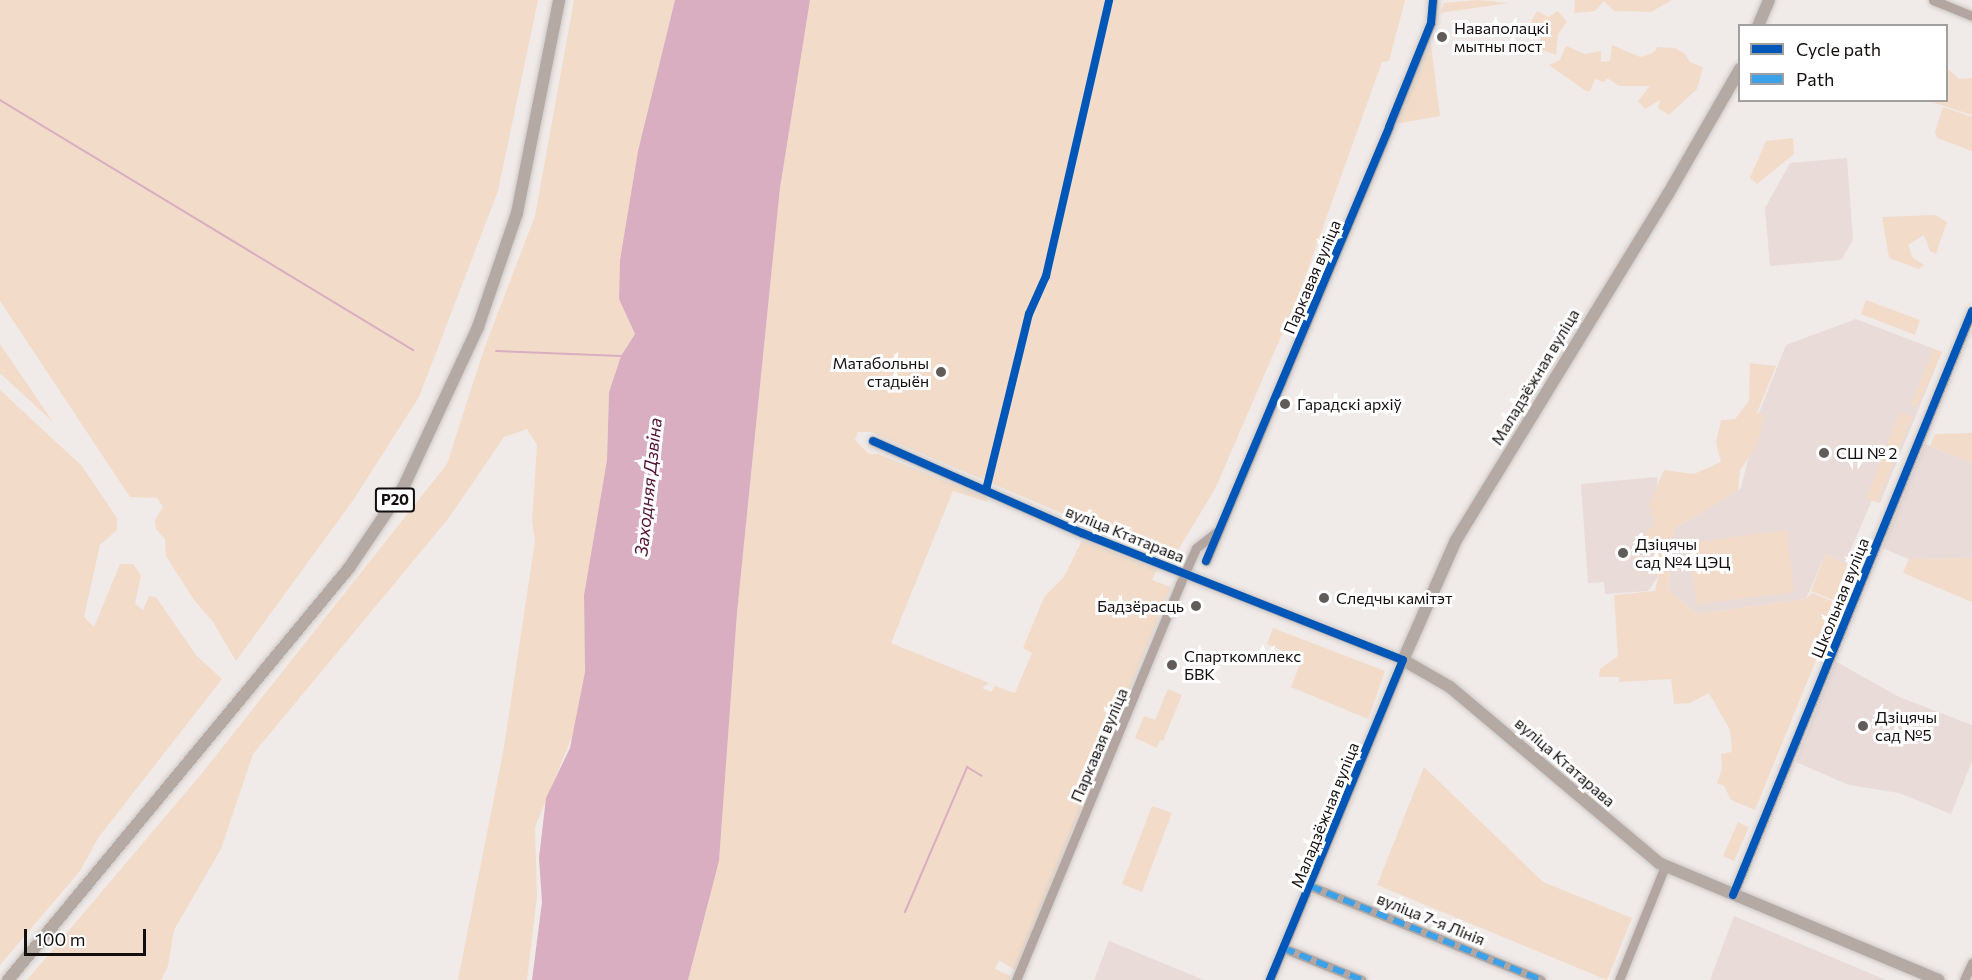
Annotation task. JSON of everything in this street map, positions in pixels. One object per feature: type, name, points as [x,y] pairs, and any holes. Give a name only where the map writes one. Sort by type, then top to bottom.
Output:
[{"type":"main road","name":"Р20","points":[[8,980],[349,568],[403,488],[478,327],[517,213],[559,0]]},
{"type":"main road","points":[[1759,24],[1769,0]]},
{"type":"main road","name":"Маладзёжная вуліца","points":[[1403,660],[1456,540],[1668,194],[1738,72]]},
{"type":"main road","name":"вуліца Ктатарава","points":[[1403,660],[1450,687],[1639,849],[1665,866],[1940,980]]},
{"type":"street","name":"Паркавая вуліца","points":[[1206,561],[1431,23],[1432,0]]},
{"type":"street","points":[[1933,0],[1972,16]]},
{"type":"street","points":[[1957,10],[1961,0]]},
{"type":"street","name":"Школьная вуліца","points":[[1733,895],[1972,311]]},
{"type":"street","name":"вуліца Ктатарава","points":[[873,441],[1082,533],[1403,660]]},
{"type":"street","name":"Паркавая вуліца","points":[[1016,980],[1185,572],[1201,542],[1219,530]]},
{"type":"street","name":"Маладзёжная вуліца","points":[[1270,980],[1403,660]]},
{"type":"street","points":[[1619,980],[1665,866]]},
{"type":"street","name":"вуліца 7-я Лінія","points":[[1310,886],[1540,980]]},
{"type":"street","points":[[1283,948],[1362,980]]},
{"type":"street","points":[[1964,980],[1972,963]]},
{"type":"shaded area","points":[[0,0],[538,0],[498,191],[419,397],[354,499],[236,661],[213,622],[194,600],[166,556],[165,539],[156,529],[155,520],[163,507],[157,498],[130,497],[0,301]]},
{"type":"shaded area","points":[[574,0],[675,0],[638,151],[620,260],[619,299],[635,334],[621,356],[609,392],[607,460],[584,595],[585,672],[574,732],[535,827],[537,896],[527,980],[458,980],[504,747],[535,541],[532,521],[537,445],[527,429],[504,437],[448,519],[253,754],[221,849],[174,930],[168,966],[161,980],[27,980],[203,772],[447,464],[484,349],[535,216]]},
{"type":"shaded area","points":[[810,0],[1405,0],[1389,61],[1382,62],[1298,297],[1215,489],[1172,560],[871,432],[858,432],[855,440],[869,454],[878,454],[985,497],[988,502],[953,491],[891,643],[989,683],[982,688],[991,692],[995,686],[1015,693],[1032,653],[1023,648],[1044,597],[1064,577],[1082,540],[1157,569],[1152,580],[1171,587],[1015,970],[999,960],[995,969],[1011,976],[1009,980],[688,980],[719,860],[737,613],[780,188]]},
{"type":"shaded area","points":[[1477,0],[1509,3],[1440,13],[1444,3]]},
{"type":"shaded area","points":[[1575,0],[1672,0],[1651,12],[1614,11],[1604,1],[1595,11],[1574,13]]},
{"type":"shaded area","points":[[1537,11],[1548,17],[1558,11],[1567,22],[1558,34],[1556,55],[1528,45],[1540,41],[1542,31],[1530,24]]},
{"type":"shaded area","points":[[1430,37],[1440,116],[1395,124]]},
{"type":"shaded area","points":[[1612,45],[1640,57],[1653,53],[1658,47],[1675,48],[1685,54],[1690,62],[1703,67],[1697,89],[1669,115],[1658,108],[1660,100],[1645,109],[1638,101],[1650,86],[1619,86],[1607,78],[1604,82],[1595,79],[1590,91],[1586,91],[1549,65],[1560,60],[1566,46],[1585,54],[1601,51],[1601,62],[1610,61]]},
{"type":"shaded area","points":[[1948,69],[1959,79],[1972,78],[1972,115],[1932,102],[1948,102]]},
{"type":"shaded area","points":[[1943,107],[1972,117],[1972,151],[1937,138],[1935,132]]},
{"type":"shaded area","points":[[1793,138],[1794,154],[1757,184],[1750,178],[1766,141]]},
{"type":"shaded area","points":[[1847,158],[1853,240],[1841,260],[1770,266],[1765,208],[1790,163]]},
{"type":"shaded area","points":[[1935,215],[1947,222],[1936,254],[1930,251],[1924,235],[1908,245],[1913,258],[1924,265],[1919,269],[1889,258],[1882,217]]},
{"type":"shaded area","points":[[1866,300],[1920,320],[1915,335],[1861,314]]},
{"type":"shaded area","name":"СШ № 2","points":[[1856,319],[1942,352],[1880,503],[1872,500],[1845,563],[1825,555],[1806,599],[1696,614],[1668,589],[1674,529],[1741,488],[1759,413],[1786,345]]},
{"type":"shaded area","points":[[0,344],[53,422],[0,373]]},
{"type":"shaded area","points":[[1933,349],[1942,352],[1917,407],[1911,405]]},
{"type":"shaded area","points":[[1750,363],[1776,366],[1757,413],[1764,416],[1757,446],[1740,470],[1738,490],[1674,529],[1668,589],[1696,614],[1806,599],[1812,593],[1839,604],[1755,810],[1731,800],[1724,786],[1717,783],[1722,769],[1721,754],[1732,752],[1730,730],[1709,693],[1690,703],[1674,704],[1671,679],[1619,682],[1619,677],[1599,677],[1600,669],[1618,656],[1614,595],[1655,591],[1659,573],[1656,546],[1645,537],[1649,527],[1656,528],[1649,505],[1664,470],[1694,474],[1721,462],[1716,443],[1721,420],[1735,419],[1749,401]]},
{"type":"shaded area","points":[[0,390],[82,466],[117,518],[117,530],[100,545],[84,617],[94,627],[120,564],[133,564],[141,575],[135,604],[143,610],[149,596],[156,597],[196,655],[222,679],[98,838],[80,871],[0,965]]},
{"type":"shaded area","points":[[1900,412],[1912,417],[1877,503],[1866,498]]},
{"type":"shaded area","points":[[1972,433],[1972,463],[1930,446],[1935,434]]},
{"type":"shaded area","points":[[1925,444],[1972,463],[1972,558],[1909,559],[1882,548]]},
{"type":"shaded area","name":"Дзіцячы сад №4 ЦЭЦ","points":[[1657,477],[1661,572],[1648,591],[1605,594],[1604,582],[1588,583],[1581,484]]},
{"type":"shaded area","points":[[1787,530],[1794,592],[1697,604],[1689,543]]},
{"type":"shaded area","points":[[1825,555],[1853,566],[1838,602],[1811,591]]},
{"type":"shaded area","points":[[1972,558],[1972,602],[1903,573],[1909,559]]},
{"type":"shaded area","points":[[1273,628],[1385,671],[1368,719],[1291,687],[1302,659],[1267,644]]},
{"type":"shaded area","name":"Дзіцячы сад №5","points":[[1835,661],[1899,697],[1972,725],[1972,761],[1951,814],[1899,793],[1849,785],[1796,762]]},
{"type":"shaded area","points":[[1168,689],[1182,695],[1163,741],[1160,740],[1157,748],[1135,738],[1144,716],[1155,720]]},
{"type":"shaded area","points":[[1424,767],[1543,882],[1632,918],[1607,980],[1377,885]]},
{"type":"shaded area","points":[[1152,806],[1172,813],[1142,892],[1122,884]]},
{"type":"shaded area","points":[[1738,822],[1749,827],[1734,861],[1723,856]]},
{"type":"shaded area","points":[[1734,916],[1886,980],[1710,980]]},
{"type":"shaded area","points":[[1109,941],[1204,980],[1094,980]]},
{"type":"water","name":"Заходняя Дзвіна","points":[[675,0],[810,0],[780,188],[737,613],[719,861],[688,980],[532,980],[542,902],[539,858],[546,798],[570,748],[585,672],[584,595],[607,460],[609,392],[621,356],[635,334],[619,299],[620,260],[638,151]]},
{"type":"waterway","points":[[0,100],[413,350]]},
{"type":"waterway","points":[[496,351],[621,356]]},
{"type":"waterway","points":[[905,912],[967,767],[982,776]]},
{"type":"marked path","points":[[1310,886],[1541,980]]},
{"type":"marked path","points":[[1283,948],[1362,980]]},
{"type":"cycle path","points":[[986,490],[1029,314],[1046,276],[1109,0]]},
{"type":"cycle path","points":[[1206,561],[1389,127],[1431,23],[1433,0]]},
{"type":"cycle path","points":[[1733,895],[1972,311]]},
{"type":"cycle path","points":[[873,441],[1082,533],[1403,660],[1270,980]]},
{"type":"place","name":"Наваполацкі мытны пост","points":[[1442,37]]},
{"type":"place","name":"Матабольны стадыён","points":[[941,372]]},
{"type":"place","name":"Гарадскі архіў","points":[[1285,404]]},
{"type":"place","name":"СШ № 2","points":[[1824,453]]},
{"type":"place","name":"Дзіцячы сад №4 ЦЭЦ","points":[[1623,553]]},
{"type":"place","name":"Следчы камітэт","points":[[1324,598]]},
{"type":"place","name":"Бадзёрасць","points":[[1196,606]]},
{"type":"place","name":"Спарткомплекс БВК","points":[[1172,665]]},
{"type":"place","name":"Дзіцячы сад №5","points":[[1863,726]]}]
